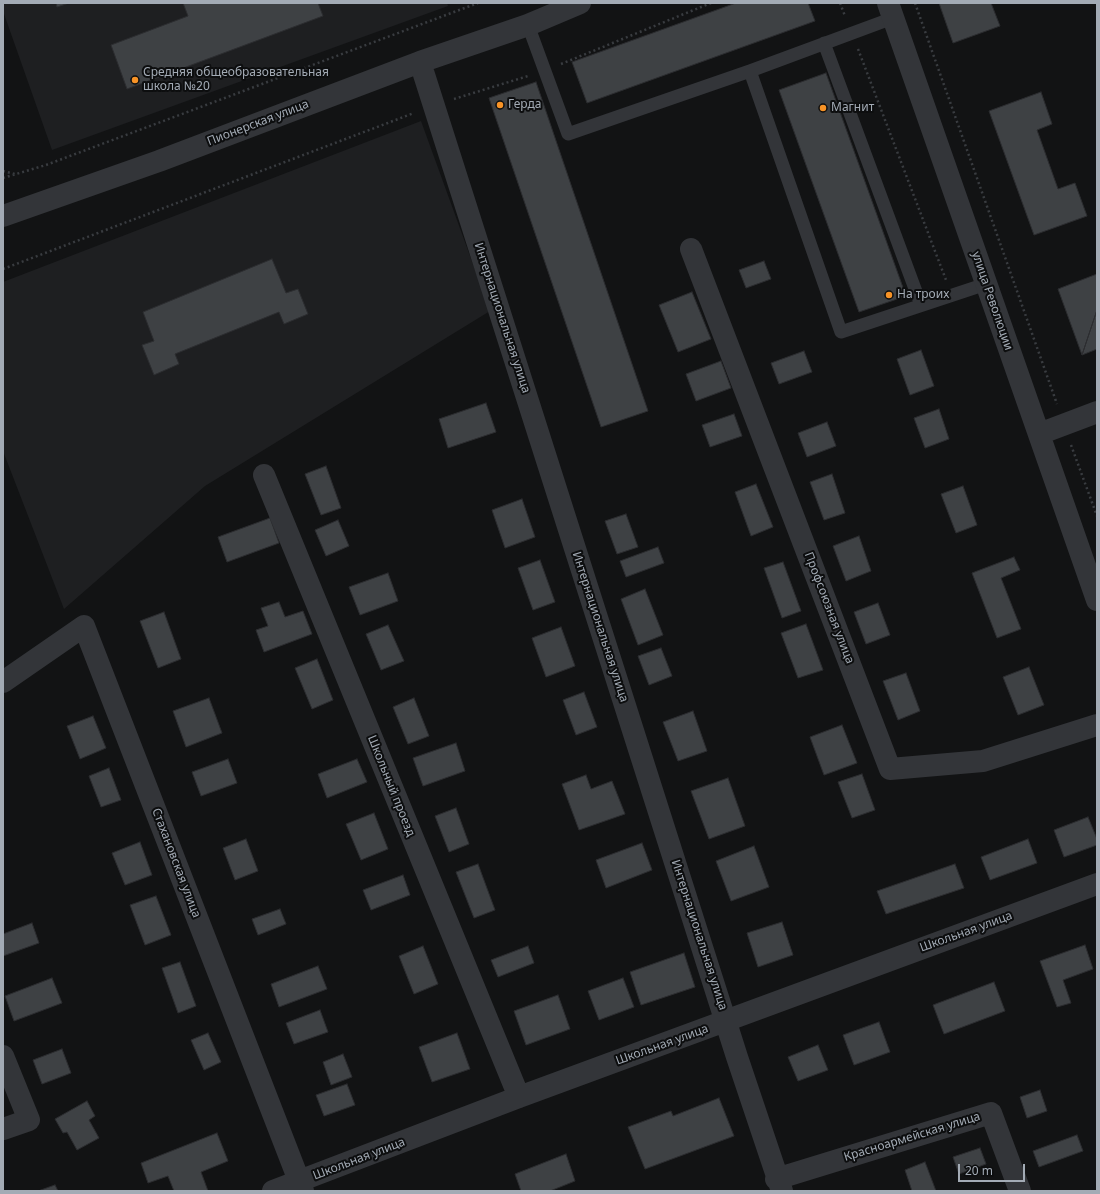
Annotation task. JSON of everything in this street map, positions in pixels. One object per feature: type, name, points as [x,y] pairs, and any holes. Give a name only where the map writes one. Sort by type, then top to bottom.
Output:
[{"type":"street","name":"Пионерская улица","points":[[3,216],[159,160],[420,62],[528,25],[580,3]]},
{"type":"street","name":"улица Революции","points":[[890,10],[1097,600]]},
{"type":"street","name":"Интернациональная улица","points":[[420,62],[779,1185]]},
{"type":"street","name":"Профсоюзная улица","points":[[691,249],[890,769],[983,761],[1097,725]]},
{"type":"street","points":[[1039,434],[1097,412]]},
{"type":"street","name":"Школьный проезд","points":[[264,475],[519,1097]]},
{"type":"street","name":"Стахановская улица","points":[[3,682],[84,626],[302,1186]]},
{"type":"street","name":"Школьная улица","points":[[273,1191],[302,1186],[519,1097],[726,1022],[1097,884]]},
{"type":"street","points":[[3,1056],[29,1120],[3,1129]]},
{"type":"street","name":"Красноармейская улица","points":[[779,1185],[991,1113],[1020,1191]]},
{"type":"lane","points":[[528,25],[568,134],[750,71],[852,33],[890,10]]},
{"type":"lane","points":[[824,43],[921,305]]},
{"type":"lane","points":[[750,71],[841,332],[986,284]]},
{"type":"path","points":[[3,178],[46,165],[478,3]]},
{"type":"path","points":[[3,270],[434,105],[544,70],[711,3]]},
{"type":"path","points":[[840,3],[952,295]]},
{"type":"path","points":[[914,3],[1097,516]]},
{"type":"path","points":[[3,171],[15,174]]},
{"type":"shaded area","name":"Средняя общеобразовательная школа №20","points":[[3,3],[447,3],[448,6],[52,150],[3,11]]},
{"type":"shaded area","points":[[421,121],[490,311],[205,486],[64,609],[3,451],[3,282]]},
{"type":"building","points":[[56,3],[69,3],[57,7]]},
{"type":"building","points":[[183,3],[318,3],[323,16],[127,89],[111,45],[188,16]]},
{"type":"building","points":[[736,3],[808,3],[815,21],[587,103],[572,62]]},
{"type":"building","points":[[939,3],[991,3],[1000,26],[953,43]]},
{"type":"building","points":[[826,73],[906,296],[859,312],[779,90]]},
{"type":"building","points":[[536,82],[648,411],[601,427],[489,98]]},
{"type":"building","points":[[1041,92],[1052,124],[1037,130],[1058,189],[1075,183],[1087,216],[1034,235],[989,111]]},
{"type":"building","points":[[272,259],[286,293],[298,289],[308,314],[284,324],[279,312],[175,354],[179,364],[154,375],[142,345],[154,341],[143,312]]},
{"type":"building","points":[[764,261],[771,279],[746,288],[739,270]]},
{"type":"building","points":[[1097,274],[1097,310],[1082,355],[1058,289]]},
{"type":"building","points":[[692,292],[711,339],[678,352],[659,305]]},
{"type":"building","points":[[1097,310],[1097,349],[1082,355]]},
{"type":"building","points":[[921,350],[934,386],[910,395],[897,359]]},
{"type":"building","points":[[804,351],[812,372],[779,384],[771,363]]},
{"type":"building","points":[[721,361],[731,388],[696,401],[686,374]]},
{"type":"building","points":[[486,403],[496,432],[448,448],[439,419]]},
{"type":"building","points":[[939,409],[949,439],[925,448],[914,418]]},
{"type":"building","points":[[734,414],[742,436],[710,447],[702,425]]},
{"type":"building","points":[[827,422],[836,446],[807,457],[798,433]]},
{"type":"building","points":[[326,466],[341,508],[321,515],[305,474]]},
{"type":"building","points":[[832,474],[845,513],[824,520],[810,482]]},
{"type":"building","points":[[756,484],[773,527],[751,536],[735,492]]},
{"type":"building","points":[[963,486],[977,525],[956,533],[941,494]]},
{"type":"building","points":[[522,499],[535,537],[505,548],[492,510]]},
{"type":"building","points":[[626,514],[638,547],[617,554],[605,521]]},
{"type":"building","points":[[270,518],[279,543],[227,562],[218,537]]},
{"type":"building","points":[[338,520],[349,546],[326,556],[315,530]]},
{"type":"building","points":[[859,536],[871,571],[846,581],[833,546]]},
{"type":"building","points":[[658,547],[664,563],[626,577],[620,561]]},
{"type":"building","points":[[1014,557],[1020,570],[1001,578],[1021,629],[997,638],[972,573]]},
{"type":"building","points":[[540,560],[555,602],[533,610],[518,568]]},
{"type":"building","points":[[783,562],[801,611],[782,618],[764,568]]},
{"type":"building","points":[[388,573],[398,601],[360,615],[349,587]]},
{"type":"building","points":[[645,589],[663,635],[638,645],[621,599]]},
{"type":"building","points":[[279,602],[285,617],[303,611],[312,634],[264,652],[256,630],[268,626],[261,608]]},
{"type":"building","points":[[878,603],[890,635],[866,644],[854,612]]},
{"type":"building","points":[[164,612],[181,659],[158,668],[140,621]]},
{"type":"building","points":[[806,624],[823,670],[798,678],[781,633]]},
{"type":"building","points":[[388,625],[404,661],[381,670],[366,634]]},
{"type":"building","points":[[561,627],[575,666],[546,677],[532,638]]},
{"type":"building","points":[[661,648],[672,676],[649,685],[638,656]]},
{"type":"building","points":[[317,659],[333,700],[312,709],[295,668]]},
{"type":"building","points":[[1029,667],[1044,705],[1018,715],[1003,677]]},
{"type":"building","points":[[906,673],[920,711],[898,720],[883,681]]},
{"type":"building","points":[[584,692],[597,727],[576,735],[563,700]]},
{"type":"building","points":[[209,698],[222,733],[186,747],[173,711]]},
{"type":"building","points":[[414,698],[429,736],[408,744],[393,707]]},
{"type":"building","points":[[693,711],[707,751],[678,761],[663,722]]},
{"type":"building","points":[[93,716],[106,748],[80,759],[67,726]]},
{"type":"building","points":[[842,725],[857,763],[824,775],[810,737]]},
{"type":"building","points":[[456,743],[465,771],[423,786],[413,758]]},
{"type":"building","points":[[228,759],[237,783],[201,796],[192,772]]},
{"type":"building","points":[[357,759],[367,782],[327,798],[318,774]]},
{"type":"building","points":[[109,768],[121,800],[101,807],[89,776]]},
{"type":"building","points":[[862,774],[875,810],[852,818],[838,782]]},
{"type":"building","points":[[586,775],[591,789],[612,781],[625,814],[579,830],[562,784]]},
{"type":"building","points":[[728,778],[745,826],[709,839],[691,791]]},
{"type":"building","points":[[456,808],[469,844],[449,852],[435,816]]},
{"type":"building","points":[[374,813],[388,849],[361,860],[346,824]]},
{"type":"building","points":[[1088,817],[1097,839],[1097,845],[1064,857],[1054,830]]},
{"type":"building","points":[[246,839],[258,871],[235,880],[223,848]]},
{"type":"building","points":[[1028,839],[1037,863],[990,880],[981,857]]},
{"type":"building","points":[[140,842],[152,875],[125,885],[112,853]]},
{"type":"building","points":[[642,843],[652,870],[606,888],[596,860]]},
{"type":"building","points":[[754,846],[769,887],[731,901],[716,861]]},
{"type":"building","points":[[478,864],[495,910],[474,918],[456,872]]},
{"type":"building","points":[[955,864],[964,888],[886,914],[877,891]]},
{"type":"building","points":[[403,875],[410,895],[371,910],[363,890]]},
{"type":"building","points":[[156,896],[171,935],[145,945],[130,905]]},
{"type":"building","points":[[280,909],[286,924],[258,935],[252,919]]},
{"type":"building","points":[[782,922],[793,955],[758,967],[747,933]]},
{"type":"building","points":[[32,923],[39,943],[3,956],[3,934]]},
{"type":"building","points":[[1085,945],[1093,969],[1063,980],[1071,1003],[1057,1007],[1040,961]]},
{"type":"building","points":[[423,946],[438,984],[414,994],[399,956]]},
{"type":"building","points":[[528,946],[534,963],[498,977],[491,960]]},
{"type":"building","points":[[684,953],[695,987],[641,1005],[630,972]]},
{"type":"building","points":[[180,962],[196,1006],[178,1013],[162,968]]},
{"type":"building","points":[[318,966],[327,989],[279,1007],[271,984]]},
{"type":"building","points":[[52,978],[62,1003],[14,1021],[5,996]]},
{"type":"building","points":[[623,978],[634,1007],[599,1020],[588,991]]},
{"type":"building","points":[[994,982],[1005,1011],[944,1034],[933,1005]]},
{"type":"building","points":[[558,995],[570,1029],[526,1045],[514,1011]]},
{"type":"building","points":[[320,1010],[328,1032],[294,1044],[286,1023]]},
{"type":"building","points":[[879,1022],[890,1052],[854,1065],[843,1035]]},
{"type":"building","points":[[208,1033],[221,1062],[204,1070],[191,1040]]},
{"type":"building","points":[[457,1033],[470,1069],[432,1082],[419,1047]]},
{"type":"building","points":[[818,1045],[828,1070],[798,1081],[788,1057]]},
{"type":"building","points":[[62,1049],[71,1073],[42,1084],[33,1060]]},
{"type":"building","points":[[343,1054],[352,1077],[331,1085],[323,1062]]},
{"type":"building","points":[[347,1084],[355,1105],[324,1116],[316,1095]]},
{"type":"building","points":[[1040,1090],[1047,1111],[1027,1118],[1020,1097]]},
{"type":"building","points":[[719,1098],[734,1136],[645,1169],[628,1127],[671,1111],[673,1116]]},
{"type":"building","points":[[87,1101],[95,1116],[89,1120],[99,1138],[77,1150],[67,1132],[63,1133],[55,1119]]},
{"type":"building","points":[[217,1133],[228,1161],[201,1172],[208,1191],[174,1191],[168,1176],[148,1183],[141,1163]]},
{"type":"building","points":[[1077,1135],[1083,1151],[1039,1167],[1033,1151]]},
{"type":"building","points":[[980,1148],[986,1164],[959,1174],[953,1157]]},
{"type":"building","points":[[566,1154],[575,1181],[550,1191],[521,1191],[515,1174]]},
{"type":"building","points":[[925,1162],[936,1191],[912,1191],[905,1170]]},
{"type":"building","points":[[55,1185],[58,1191],[38,1191]]},
{"type":"place","name":"Средняя общеобразовательная школа №20","points":[[135,80]]},
{"type":"place","name":"Герда","points":[[500,105]]},
{"type":"place","name":"Магнит","points":[[823,108]]},
{"type":"place","name":"На троих","points":[[889,295]]}]
